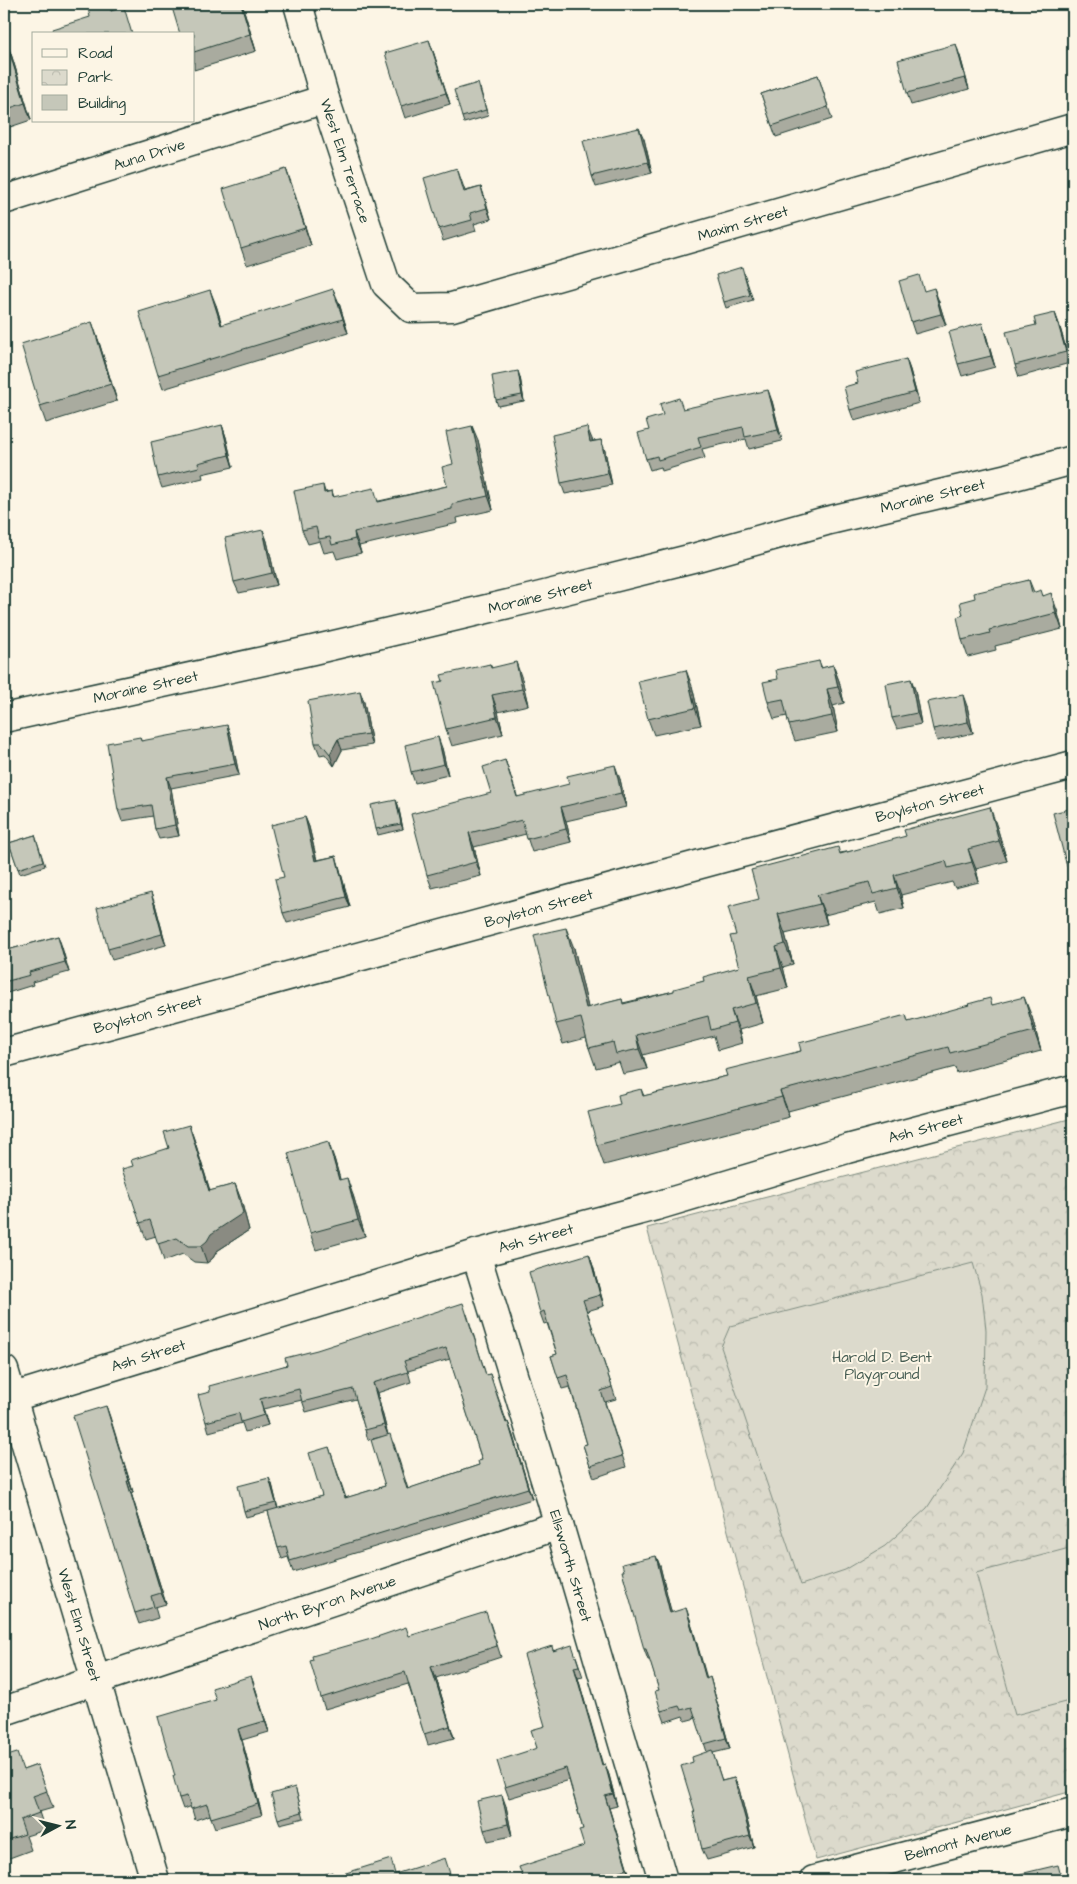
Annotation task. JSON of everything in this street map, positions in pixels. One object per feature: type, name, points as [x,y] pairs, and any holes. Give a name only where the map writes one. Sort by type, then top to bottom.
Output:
[{"type":"street","name":"West Elm Terrace","points":[[298,4],[325,99],[386,284],[411,308]]},
{"type":"street","name":"Auna Drive","points":[[4,200],[325,99]]},
{"type":"street","name":"Maxim Street","points":[[411,308],[452,307],[1073,128]]},
{"type":"street","name":"Moraine Street","points":[[4,718],[314,650],[519,602],[697,557],[826,521],[1073,460]]},
{"type":"street","name":"Boylston Street","points":[[4,1052],[734,855],[1073,766]]},
{"type":"street","name":"Ash Street","points":[[8,1398],[476,1254],[656,1206],[847,1149],[1073,1089]]},
{"type":"street","name":"Ellsworth Street","points":[[476,1254],[559,1525],[663,1880]]},
{"type":"street","name":"West Elm Street","points":[[4,1370],[8,1398],[96,1679],[155,1880]]},
{"type":"street","name":"North Byron Avenue","points":[[4,1711],[559,1525]]},
{"type":"street","name":"Belmont Avenue","points":[[814,1880],[1073,1812]]},
{"type":"green space","name":"Harold D. Bent Playground","points":[[1073,1118],[1073,1791],[816,1860],[647,1228]]},
{"type":"green space","points":[[973,1263],[982,1294],[986,1330],[985,1387],[963,1453],[927,1508],[885,1546],[845,1570],[801,1585],[721,1347],[730,1326]]},
{"type":"green space","points":[[1073,1547],[1073,1700],[1015,1715],[976,1573]]},
{"type":"building","points":[[87,4],[109,4],[111,11],[124,7],[131,32],[53,32],[52,29],[90,17]]},
{"type":"building","points":[[171,4],[241,4],[250,34],[195,52],[195,32],[179,32]]},
{"type":"building","points":[[429,40],[446,93],[401,106],[385,53]]},
{"type":"building","points":[[4,41],[6,41],[25,103],[4,110]]},
{"type":"building","points":[[956,44],[965,78],[907,93],[898,60]]},
{"type":"building","points":[[818,75],[828,107],[772,126],[761,94]]},
{"type":"building","points":[[478,83],[486,110],[462,117],[454,90]]},
{"type":"building","points":[[639,128],[648,162],[592,176],[583,141]]},
{"type":"building","points":[[457,168],[464,192],[481,187],[487,208],[470,213],[472,220],[439,229],[424,178]]},
{"type":"building","points":[[286,169],[305,228],[241,248],[223,189]]},
{"type":"building","points":[[742,267],[750,295],[724,302],[716,275]]},
{"type":"building","points":[[919,275],[924,291],[934,288],[941,314],[911,322],[899,281]]},
{"type":"building","points":[[333,289],[343,319],[158,375],[139,312],[210,290],[221,325]]},
{"type":"building","points":[[1055,313],[1066,352],[1015,365],[1006,332],[1036,325],[1034,318]]},
{"type":"building","points":[[92,322],[111,384],[40,406],[21,344]]},
{"type":"building","points":[[982,323],[991,356],[958,364],[949,332]]},
{"type":"building","points":[[906,359],[915,392],[850,410],[844,387],[858,383],[855,372]]},
{"type":"building","points":[[518,371],[522,395],[496,400],[492,376]]},
{"type":"building","points":[[768,390],[778,430],[745,437],[743,427],[698,437],[701,447],[658,460],[657,456],[646,459],[638,433],[649,430],[646,420],[663,415],[660,404],[679,398],[683,409]]},
{"type":"building","points":[[222,425],[229,455],[198,463],[199,467],[158,477],[151,442]]},
{"type":"building","points":[[472,426],[488,496],[452,504],[452,509],[354,532],[355,539],[332,545],[330,537],[319,539],[316,527],[302,530],[294,491],[323,485],[324,493],[332,491],[333,497],[374,488],[378,502],[447,486],[442,467],[453,464],[446,432]]},
{"type":"building","points":[[587,427],[590,442],[601,440],[608,473],[561,483],[552,435]]},
{"type":"building","points":[[263,530],[272,573],[234,582],[225,538]]},
{"type":"building","points":[[1029,580],[1032,593],[1041,590],[1043,596],[1051,593],[1056,613],[989,630],[990,633],[962,640],[957,617],[963,615],[960,602],[975,598],[974,593]]},
{"type":"building","points":[[819,661],[821,668],[833,665],[838,687],[827,689],[832,716],[789,725],[783,699],[768,702],[763,682],[778,679],[776,670]]},
{"type":"building","points":[[516,662],[522,689],[492,695],[497,717],[446,729],[434,683],[443,681],[441,675],[490,664],[491,668]]},
{"type":"building","points":[[686,670],[695,708],[648,719],[638,681]]},
{"type":"building","points":[[911,679],[917,713],[892,718],[886,684]]},
{"type":"building","points":[[360,691],[368,734],[338,739],[330,754],[321,743],[315,743],[308,701]]},
{"type":"building","points":[[963,695],[968,722],[933,729],[927,702]]},
{"type":"building","points":[[227,725],[235,764],[167,777],[175,825],[155,829],[151,805],[118,810],[107,743],[140,737],[141,741]]},
{"type":"building","points":[[438,737],[444,764],[411,772],[405,745]]},
{"type":"building","points":[[505,760],[517,797],[569,784],[567,776],[615,765],[621,793],[561,807],[566,829],[527,839],[522,820],[469,833],[476,862],[427,875],[411,814],[491,793],[483,767]]},
{"type":"building","points":[[396,800],[401,824],[376,829],[371,805]]},
{"type":"building","points":[[990,807],[999,841],[968,849],[972,862],[948,868],[946,861],[894,875],[897,888],[873,894],[869,882],[817,895],[820,904],[778,914],[785,944],[776,947],[781,968],[749,976],[756,1003],[731,1010],[735,1023],[711,1030],[708,1016],[636,1035],[639,1049],[616,1054],[613,1042],[589,1048],[581,1018],[556,1024],[534,935],[566,928],[586,1008],[622,999],[623,1004],[674,991],[674,989],[704,981],[703,977],[739,967],[730,936],[736,935],[728,907],[759,899],[751,870],[838,847],[840,854],[906,836],[904,830]]},
{"type":"building","points":[[1073,808],[1073,862],[1066,863],[1053,813]]},
{"type":"building","points":[[305,817],[315,861],[336,856],[346,897],[283,913],[275,879],[284,877],[271,825]]},
{"type":"building","points":[[35,835],[43,861],[18,869],[9,843]]},
{"type":"building","points":[[151,893],[162,934],[108,949],[97,908]]},
{"type":"building","points":[[58,936],[65,962],[29,972],[30,975],[4,982],[4,951]]},
{"type":"building","points":[[1024,997],[1034,1031],[950,1053],[948,1047],[780,1091],[782,1097],[597,1145],[588,1112],[620,1104],[618,1095],[641,1089],[643,1096],[727,1076],[725,1070],[801,1051],[799,1043],[906,1015],[908,1022],[990,998],[992,1005]]},
{"type":"building","points":[[189,1125],[209,1191],[235,1184],[243,1213],[211,1234],[201,1246],[188,1246],[177,1238],[158,1244],[150,1220],[140,1223],[122,1169],[133,1166],[131,1160],[169,1148],[164,1132]]},
{"type":"building","points":[[328,1141],[339,1180],[347,1178],[358,1220],[310,1233],[288,1153]]},
{"type":"building","points":[[589,1254],[600,1295],[583,1300],[612,1387],[601,1391],[622,1456],[590,1466],[583,1445],[587,1444],[567,1375],[558,1378],[551,1356],[557,1354],[544,1311],[540,1313],[529,1272]]},
{"type":"building","points":[[463,1303],[486,1375],[490,1374],[506,1423],[508,1422],[528,1488],[290,1561],[286,1546],[278,1548],[268,1511],[322,1496],[309,1453],[329,1447],[345,1498],[385,1486],[371,1440],[390,1434],[407,1489],[479,1465],[478,1461],[482,1460],[446,1348],[404,1361],[408,1372],[373,1383],[384,1425],[365,1430],[353,1389],[302,1402],[299,1389],[260,1399],[264,1415],[241,1422],[239,1413],[206,1422],[198,1395],[210,1392],[209,1386],[287,1365],[285,1358],[317,1350]]},
{"type":"building","points":[[106,1406],[161,1593],[151,1596],[154,1607],[135,1613],[73,1416]]},
{"type":"building","points":[[269,1478],[276,1503],[244,1511],[238,1486]]},
{"type":"building","points":[[656,1556],[670,1613],[686,1608],[706,1679],[710,1677],[726,1738],[704,1744],[692,1707],[681,1710],[679,1706],[661,1711],[655,1691],[659,1690],[646,1649],[644,1649],[622,1571],[624,1571],[622,1564]]},
{"type":"building","points":[[486,1612],[497,1646],[431,1667],[450,1726],[424,1734],[405,1672],[321,1698],[310,1661],[313,1660],[312,1656],[406,1627],[409,1636]]},
{"type":"building","points":[[572,1645],[579,1666],[574,1667],[602,1765],[605,1764],[613,1794],[605,1796],[627,1869],[586,1880],[524,1880],[519,1867],[584,1846],[579,1830],[583,1829],[566,1768],[505,1787],[497,1761],[537,1748],[531,1730],[545,1726],[524,1655],[552,1646],[553,1651]]},
{"type":"building","points":[[251,1676],[265,1721],[238,1729],[258,1804],[211,1818],[207,1804],[191,1809],[187,1796],[179,1798],[173,1776],[175,1776],[158,1717],[216,1700],[212,1688]]},
{"type":"building","points":[[712,1750],[722,1781],[734,1778],[750,1836],[702,1849],[693,1812],[695,1812],[681,1766],[693,1762],[692,1757]]},
{"type":"building","points":[[17,1753],[23,1770],[37,1765],[47,1791],[33,1796],[39,1813],[20,1820],[25,1834],[4,1841],[4,1757]]},
{"type":"building","points":[[295,1787],[302,1812],[278,1819],[271,1794]]},
{"type":"building","points":[[502,1795],[508,1824],[484,1830],[477,1801]]},
{"type":"building","points":[[445,1858],[452,1880],[308,1880],[332,1872],[333,1877],[391,1859],[395,1874]]},
{"type":"building","points":[[1058,1865],[1061,1876],[1073,1873],[1073,1880],[1022,1880],[1020,1874]]}]
